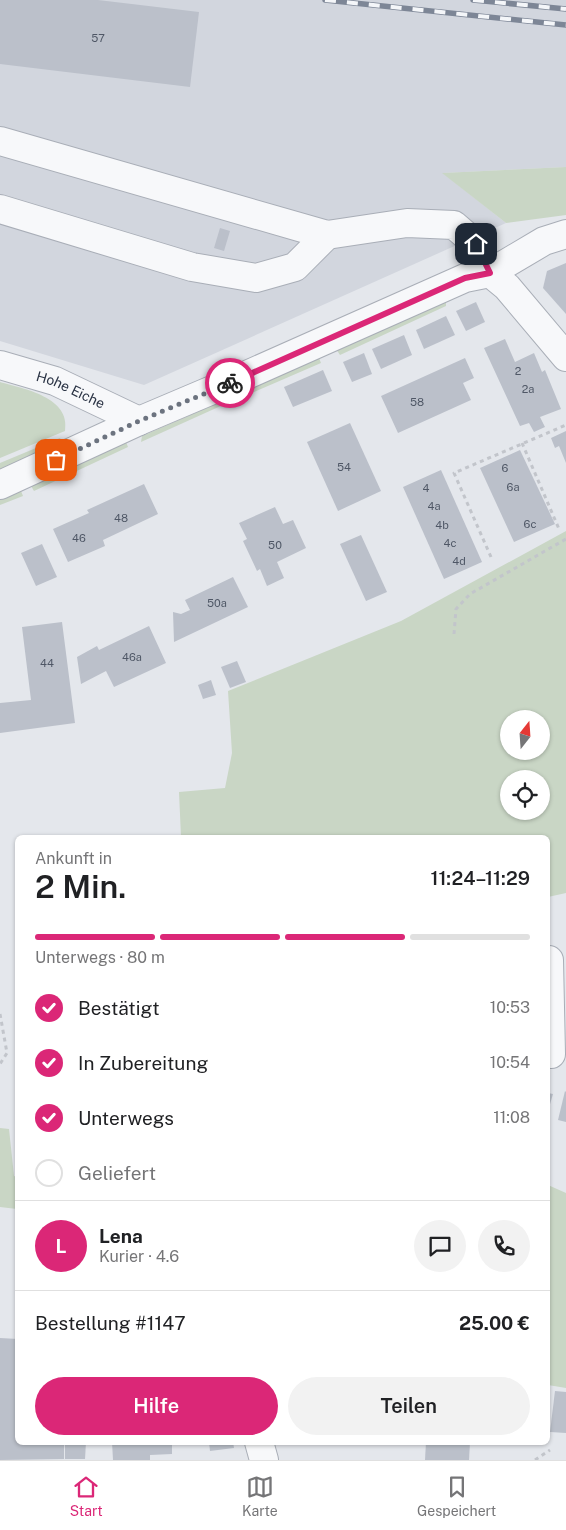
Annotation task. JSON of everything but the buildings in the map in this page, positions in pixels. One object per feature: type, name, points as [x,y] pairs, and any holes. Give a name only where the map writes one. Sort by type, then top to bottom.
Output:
[{"type":"street","points":[[0,140],[327,235],[406,223],[454,226],[476,244],[490,273],[507,287],[566,357]]},
{"type":"street","points":[[0,209],[192,267],[256,278],[295,267],[327,235]]},
{"type":"street","points":[[0,485],[139,421],[465,278],[490,273],[544,241],[566,234]]},
{"type":"street","name":"Hohe Eiche","points":[[0,365],[55,381],[139,421]]},
{"type":"street","points":[[550,976],[555,1054]]},
{"type":"street","points":[[259,1445],[264,1460]]},
{"type":"path","points":[[491,557],[454,473],[566,425]]},
{"type":"path","points":[[522,443],[558,529]]},
{"type":"path","points":[[454,634],[456,609],[470,594],[566,539]]},
{"type":"path","points":[[0,1014],[7,1053],[0,1064]]},
{"type":"path","points":[[535,1460],[550,1450]]},
{"type":"shaded area","points":[[0,0],[566,0],[566,167],[443,173],[506,223],[144,385],[0,341]]},
{"type":"green space","points":[[566,167],[566,215],[506,223],[442,173]]},
{"type":"green space","points":[[446,301],[446,306],[340,355],[336,349]]},
{"type":"green space","points":[[319,358],[321,363],[245,396],[244,391]]},
{"type":"green space","points":[[0,382],[44,396],[53,402],[61,410],[65,419],[65,431],[0,458]]},
{"type":"green space","points":[[232,397],[234,400],[141,442],[142,436]]},
{"type":"green space","points":[[60,438],[62,442],[0,470],[0,463]]},
{"type":"green space","points":[[126,442],[128,447],[34,491],[31,486]]},
{"type":"green space","points":[[21,491],[23,496],[0,505],[0,500]]},
{"type":"green space","points":[[566,531],[566,893],[550,897],[550,835],[181,835],[179,792],[225,788],[232,753],[228,691],[401,621]]},
{"type":"green space","points":[[0,1128],[9,1129],[15,1176],[15,1209],[0,1207]]},
{"type":"green space","points":[[550,1186],[566,1193],[566,1388],[550,1385]]},
{"type":"railway","points":[[325,0],[566,25]]},
{"type":"railway","points":[[473,0],[566,9]]},
{"type":"way so far","points":[[56,460],[139,421],[230,383]]},
{"type":"route","points":[[230,383],[465,278],[490,273],[476,244]]}]
